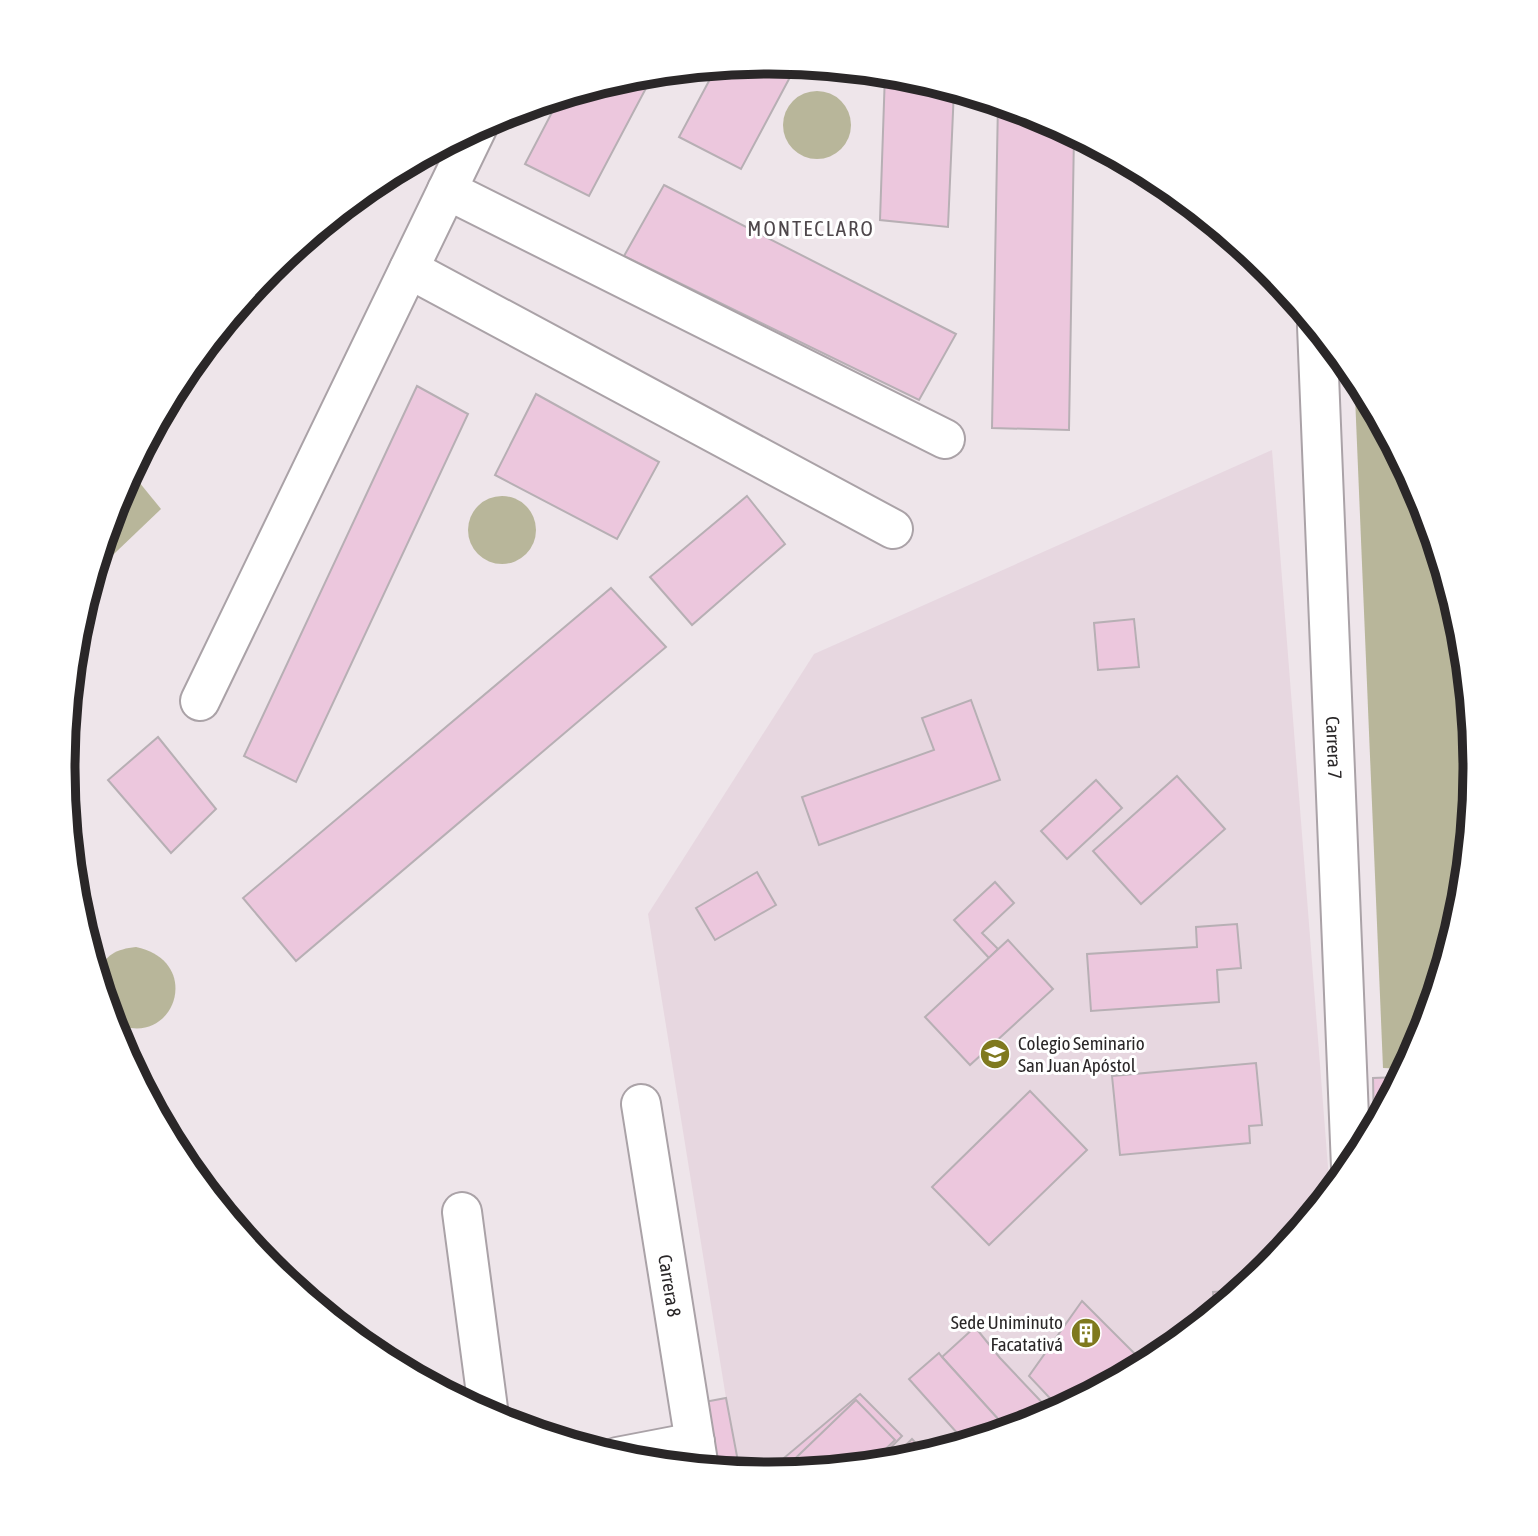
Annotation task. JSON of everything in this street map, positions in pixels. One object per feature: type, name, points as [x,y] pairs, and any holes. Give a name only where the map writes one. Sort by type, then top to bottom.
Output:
[{"type":"street","points":[[200,701],[471,141]]},
{"type":"street","points":[[447,190],[945,439]]},
{"type":"street","points":[[409,269],[893,529]]},
{"type":"street","name":"Carrera 7","points":[[1318,342],[1350,1147]]},
{"type":"street","name":"Carrera 8","points":[[641,1104],[697,1455]]},
{"type":"street","points":[[462,1212],[487,1403]]},
{"type":"street","points":[[671,1456],[697,1455]]},
{"type":"shaded area","points":[[817,91],[830,94],[841,101],[848,112],[851,125],[848,138],[841,149],[830,156],[817,159],[804,156],[793,149],[786,138],[783,125],[786,112],[793,101],[804,94]]},
{"type":"shaded area","points":[[1355,397],[1392,461],[1411,502],[1440,588],[1458,677],[1464,768],[1458,859],[1440,948],[1411,1034],[1395,1069],[1383,1068]]},
{"type":"shaded area","name":"Colegio Seminario San Juan Apóstol","points":[[1272,450],[1329,1178],[1291,1226],[1227,1290],[1155,1345],[1076,1391],[992,1426],[904,1449],[860,1457],[814,1461],[738,1461],[648,914],[814,654]]},
{"type":"shaded area","points":[[137,480],[161,509],[106,562]]},
{"type":"shaded area","points":[[502,496],[515,499],[526,506],[533,517],[536,530],[533,543],[526,554],[515,561],[502,564],[489,561],[478,554],[471,543],[468,530],[471,517],[478,506],[489,499]]},
{"type":"shaded area","points":[[136,947],[158,956],[171,970],[175,986],[173,1002],[164,1016],[151,1026],[132,1028],[124,1025],[111,991],[103,964],[112,954]]},
{"type":"building","points":[[791,74],[741,169],[679,137],[712,76]]},
{"type":"building","points":[[885,83],[954,98],[948,227],[880,220]]},
{"type":"building","points":[[648,84],[589,196],[525,164],[555,107]]},
{"type":"building","points":[[998,112],[1074,144],[1069,430],[992,428]]},
{"type":"building","points":[[664,185],[956,334],[919,400],[624,256]]},
{"type":"building","points":[[417,386],[468,414],[296,782],[244,756]]},
{"type":"building","points":[[536,394],[659,462],[617,539],[495,475]]},
{"type":"building","points":[[747,496],[785,544],[692,625],[650,577]]},
{"type":"building","points":[[611,588],[666,647],[296,961],[243,898]]},
{"type":"building","points":[[1134,619],[1139,667],[1098,670],[1094,623]]},
{"type":"building","points":[[971,700],[1000,780],[819,845],[802,797],[934,750],[922,718]]},
{"type":"building","points":[[158,737],[216,809],[171,853],[108,780]]},
{"type":"building","points":[[1177,776],[1225,829],[1141,904],[1093,851]]},
{"type":"building","points":[[1096,780],[1122,808],[1067,859],[1041,831]]},
{"type":"building","points":[[757,872],[776,905],[715,940],[696,908]]},
{"type":"building","points":[[995,882],[1014,903],[982,933],[998,949],[989,958],[954,920]]},
{"type":"building","points":[[1237,924],[1241,968],[1217,970],[1219,1002],[1091,1011],[1087,954],[1197,947],[1196,927]]},
{"type":"building","points":[[1008,940],[1053,989],[970,1065],[925,1017]]},
{"type":"building","points":[[1256,1063],[1262,1125],[1249,1126],[1250,1143],[1120,1155],[1112,1076]]},
{"type":"building","points":[[1391,1077],[1374,1108],[1373,1078]]},
{"type":"building","points":[[1030,1091],[1087,1150],[989,1245],[932,1187]]},
{"type":"building","points":[[1226,1291],[1214,1301],[1213,1292]]},
{"type":"building","name":"Sede Uniminuto Facatativá","points":[[1082,1301],[1137,1356],[1053,1402],[1029,1376]]},
{"type":"building","points":[[975,1327],[1045,1405],[1001,1423],[942,1357]]},
{"type":"building","points":[[939,1353],[1001,1423],[960,1436],[909,1379]]},
{"type":"building","points":[[860,1394],[902,1436],[886,1452],[860,1457],[780,1462]]},
{"type":"building","points":[[726,1398],[738,1461],[709,1460],[699,1403]]},
{"type":"building","points":[[856,1400],[895,1440],[881,1453],[792,1461]]},
{"type":"building","points":[[912,1439],[918,1446],[904,1449],[902,1449]]},
{"type":"place","name":"Colegio Seminario San Juan Apóstol","points":[[995,1054]]},
{"type":"place","name":"Sede Uniminuto Facatativá","points":[[1086,1333]]},
{"type":"district","name":"MONTECLARO","points":[[811,229]]}]
